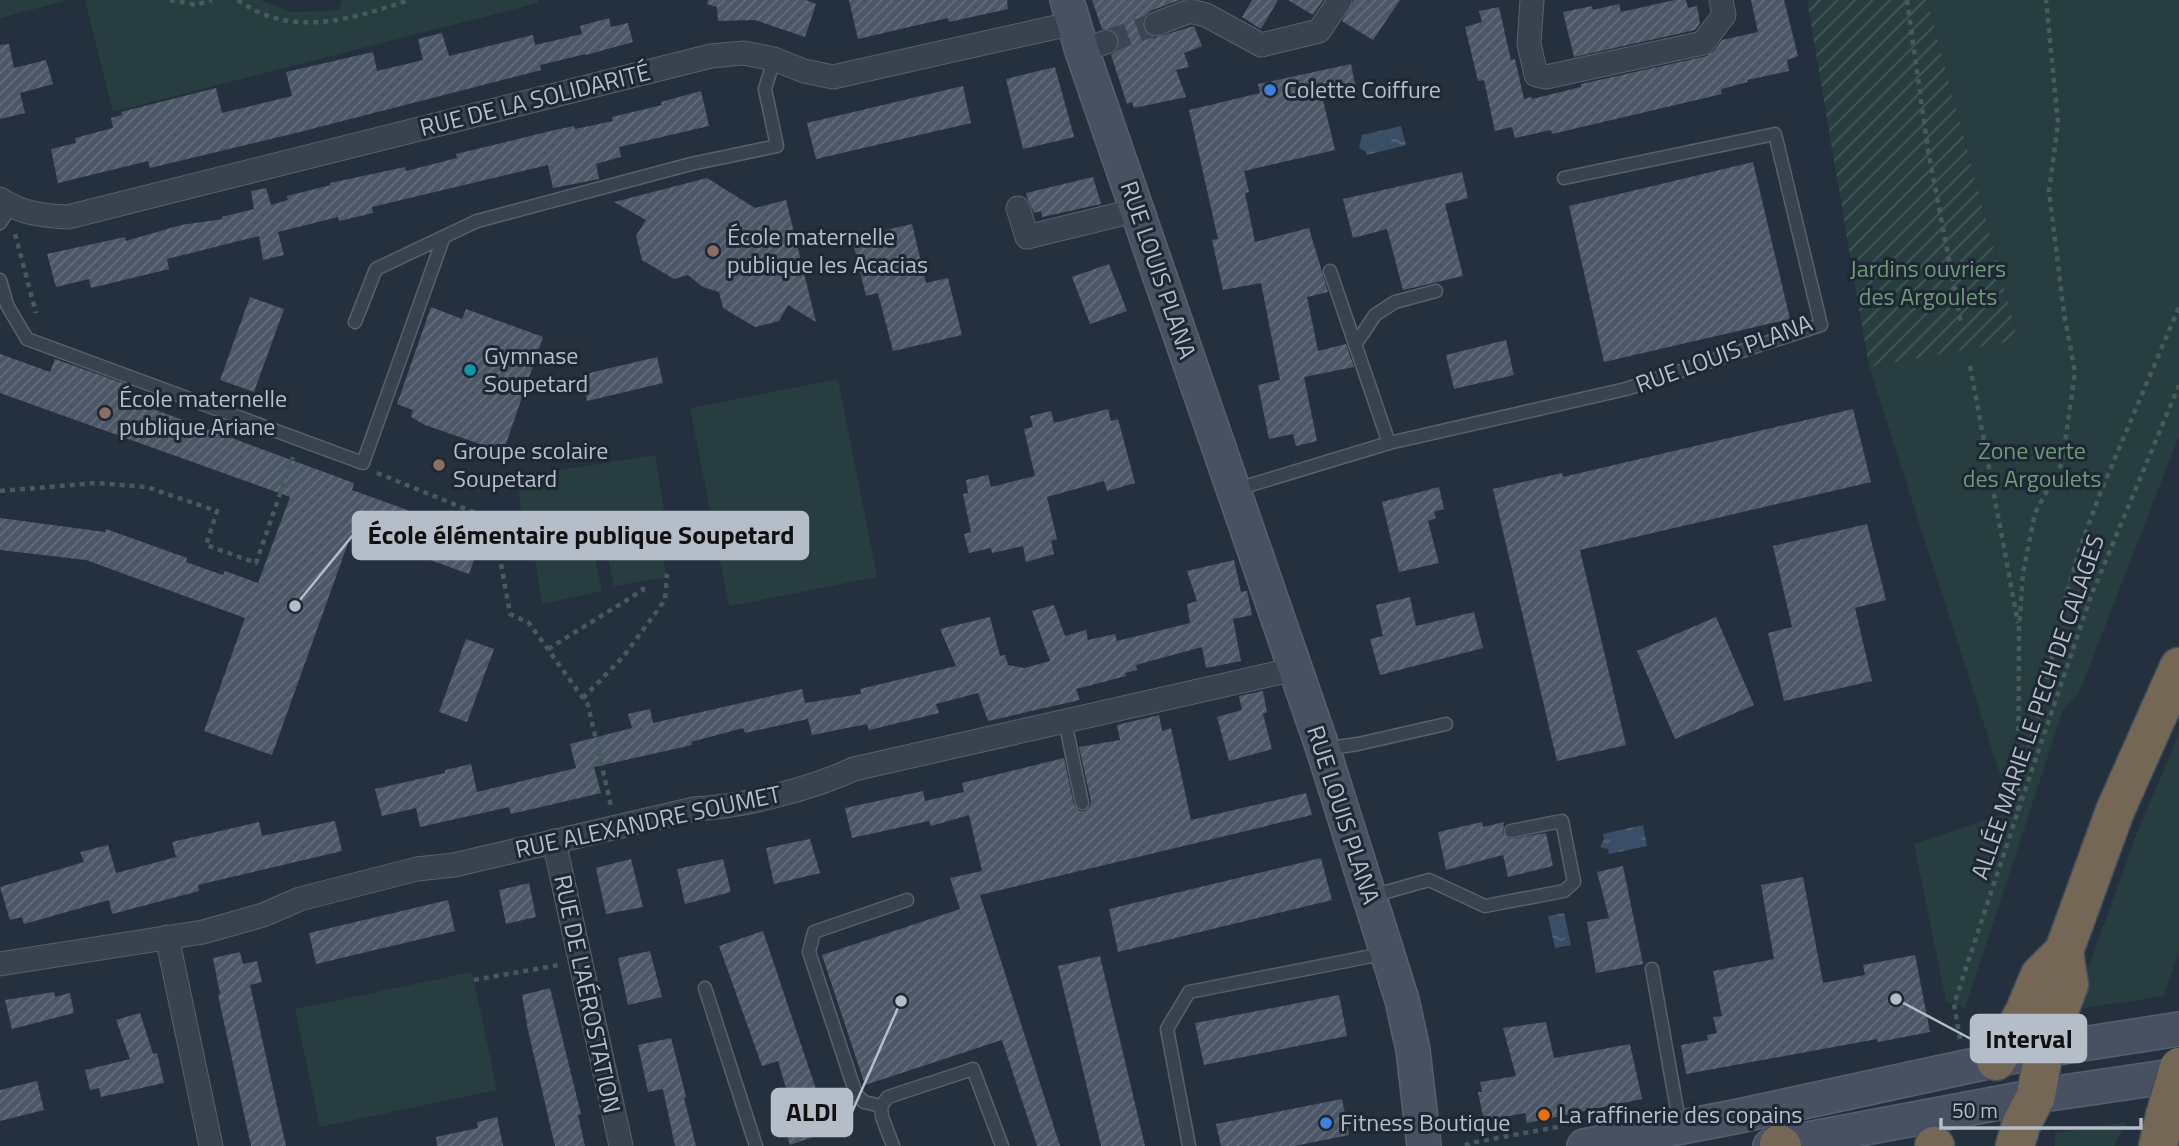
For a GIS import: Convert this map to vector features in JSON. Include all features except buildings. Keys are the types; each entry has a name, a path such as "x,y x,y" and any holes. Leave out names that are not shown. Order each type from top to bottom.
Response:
{"highway":[{"path":"1996,1060 2024,1013 2040,975 2064,951 2115,811 2179,667"},
{"path":"2015,1146 2021,1125 2036,1096 2044,1050 2068,985 2064,951"},
{"path":"2161,1131 2179,1067"}],"street":[{"path":"1156,24 1190,11 1206,15 1261,45 1319,31 1340,0"},
{"path":"1532,0 1529,44 1536,75 1546,77 1703,43 1724,15 1721,0"},
{"name":"RUE DE LA SOLIDARITÉ","path":"3,212 68,217 711,56 744,53 833,77 1082,29"},
{"name":"RUE LOUIS PLANA","path":"1082,29 1137,210 1323,749 1388,953 1411,1035 1424,1146"},
{"path":"1018,208 1027,237 1137,210"},
{"name":"RUE ALEXANDRE SOUMET","path":"0,964 203,932 263,915 300,899 417,869 454,865 694,809 716,808 822,784 854,769 1295,669"},
{"name":"RUE DE L'AÉROSTATION","path":"554,841 621,1146"},
{"path":"167,937 211,1146"},
{"path":"1584,1146 1734,1117 2044,1050 2179,1029"},
{"path":"1777,1145 2036,1096 2179,1075"}],"lane":[{"path":"355,322 376,269 477,222 691,164 777,146 765,89 774,59"},
{"name":"RUE LOUIS PLANA","path":"1234,490 1389,443 1626,389 1821,325 1776,134 1564,178"},
{"path":"0,280 7,305 27,339 363,463 443,239"},
{"path":"1330,271 1389,443"},
{"path":"1355,345 1375,316 1395,302 1436,290"},
{"path":"1065,721 1083,803"},
{"path":"1323,749 1446,724"},
{"path":"1369,897 1429,880 1485,906 1564,891 1574,882 1562,821 1511,831"},
{"path":"881,1106 864,1102 856,1094 810,952 814,932 907,901"},
{"path":"1189,1146 1167,1029 1189,992 1388,953"},
{"path":"1652,969 1680,1126"},
{"path":"705,988 756,1146"},
{"path":"893,1146 882,1117 881,1106 888,1097 973,1069 1002,1146"}],"path":[{"path":"170,0 196,5 212,0"},
{"path":"237,0 272,18 295,23 353,17 410,0"},
{"path":"385,0 390,6"},
{"path":"1907,0 1928,150 1961,323"},
{"path":"2018,811 2019,630 2023,573 2035,513 2062,463 2075,372 2064,314 2049,191 2058,122 2046,0"},
{"path":"3,212 12,225 38,320 27,339"},
{"path":"2020,767 2037,722 2064,603 2080,548 2101,491 2179,307"},
{"path":"1970,366 2019,630"},
{"name":"ALLÉE MARIE LE PECH DE CALAGES","path":"1961,1046 1954,1004 2091,596 2179,385"},
{"path":"0,491 96,483 147,487 217,511 206,545 256,563 300,439"},
{"path":"363,463 370,471 493,520 510,614 529,623 588,705 612,810"},
{"path":"583,698 623,657 665,600 667,575"},
{"path":"548,649 643,590 643,582"},
{"path":"474,980 580,961"}],"green space":[{"path":"0,0 68,0 0,18"},
{"path":"85,0 260,0 292,12 339,10 342,0 538,0 538,3 113,112"},
{"name":"Jardins ouvriers des Argoulets","path":"1807,0 1927,0 2018,340 1869,367"},
{"name":"Zone verte des Argoulets","path":"1927,0 2179,0 2179,436 2079,693 2063,710 1965,1008 1946,1001 1914,844 2012,811 1869,367 2018,339"},
{"path":"838,379 877,577 729,606 690,408"},
{"path":"655,455 666,523 527,545 516,477"},
{"path":"658,538 667,577 614,586 606,548"},
{"path":"593,549 602,591 542,604 535,559"},
{"path":"2179,734 2179,951 2164,996 2073,1010 2137,833"},
{"path":"472,972 497,1090 320,1127 295,1009"},
{"path":"2127,1122 2114,1146 2055,1146 2055,1133"}],"water":[{"path":"1401,126 1406,145 1367,155 1359,148 1362,135"},
{"path":"1643,825 1647,846 1609,854 1608,849 1600,847 1603,834"},
{"path":"1564,913 1571,945 1555,948 1548,916"}],"tunnel":[{"path":"1106,42 1156,24"}],"place":[{"name":"Colette Coiffure","path":"1270,90"},
{"name":"École maternelle publique les Acacias","path":"713,251"},
{"name":"Gymnase Soupetard","path":"470,370"},
{"name":"École maternelle publique Ariane","path":"105,413"},
{"name":"Groupe scolaire Soupetard","path":"439,465"},
{"name":"École élémentaire publique Soupetard","path":"295,606"},
{"name":"Interval","path":"1896,999"},
{"name":"ALDI","path":"901,1001"},
{"name":"La raffinerie des copains","path":"1544,1115"},
{"name":"Fitness Boutique","path":"1326,1123"}]}
